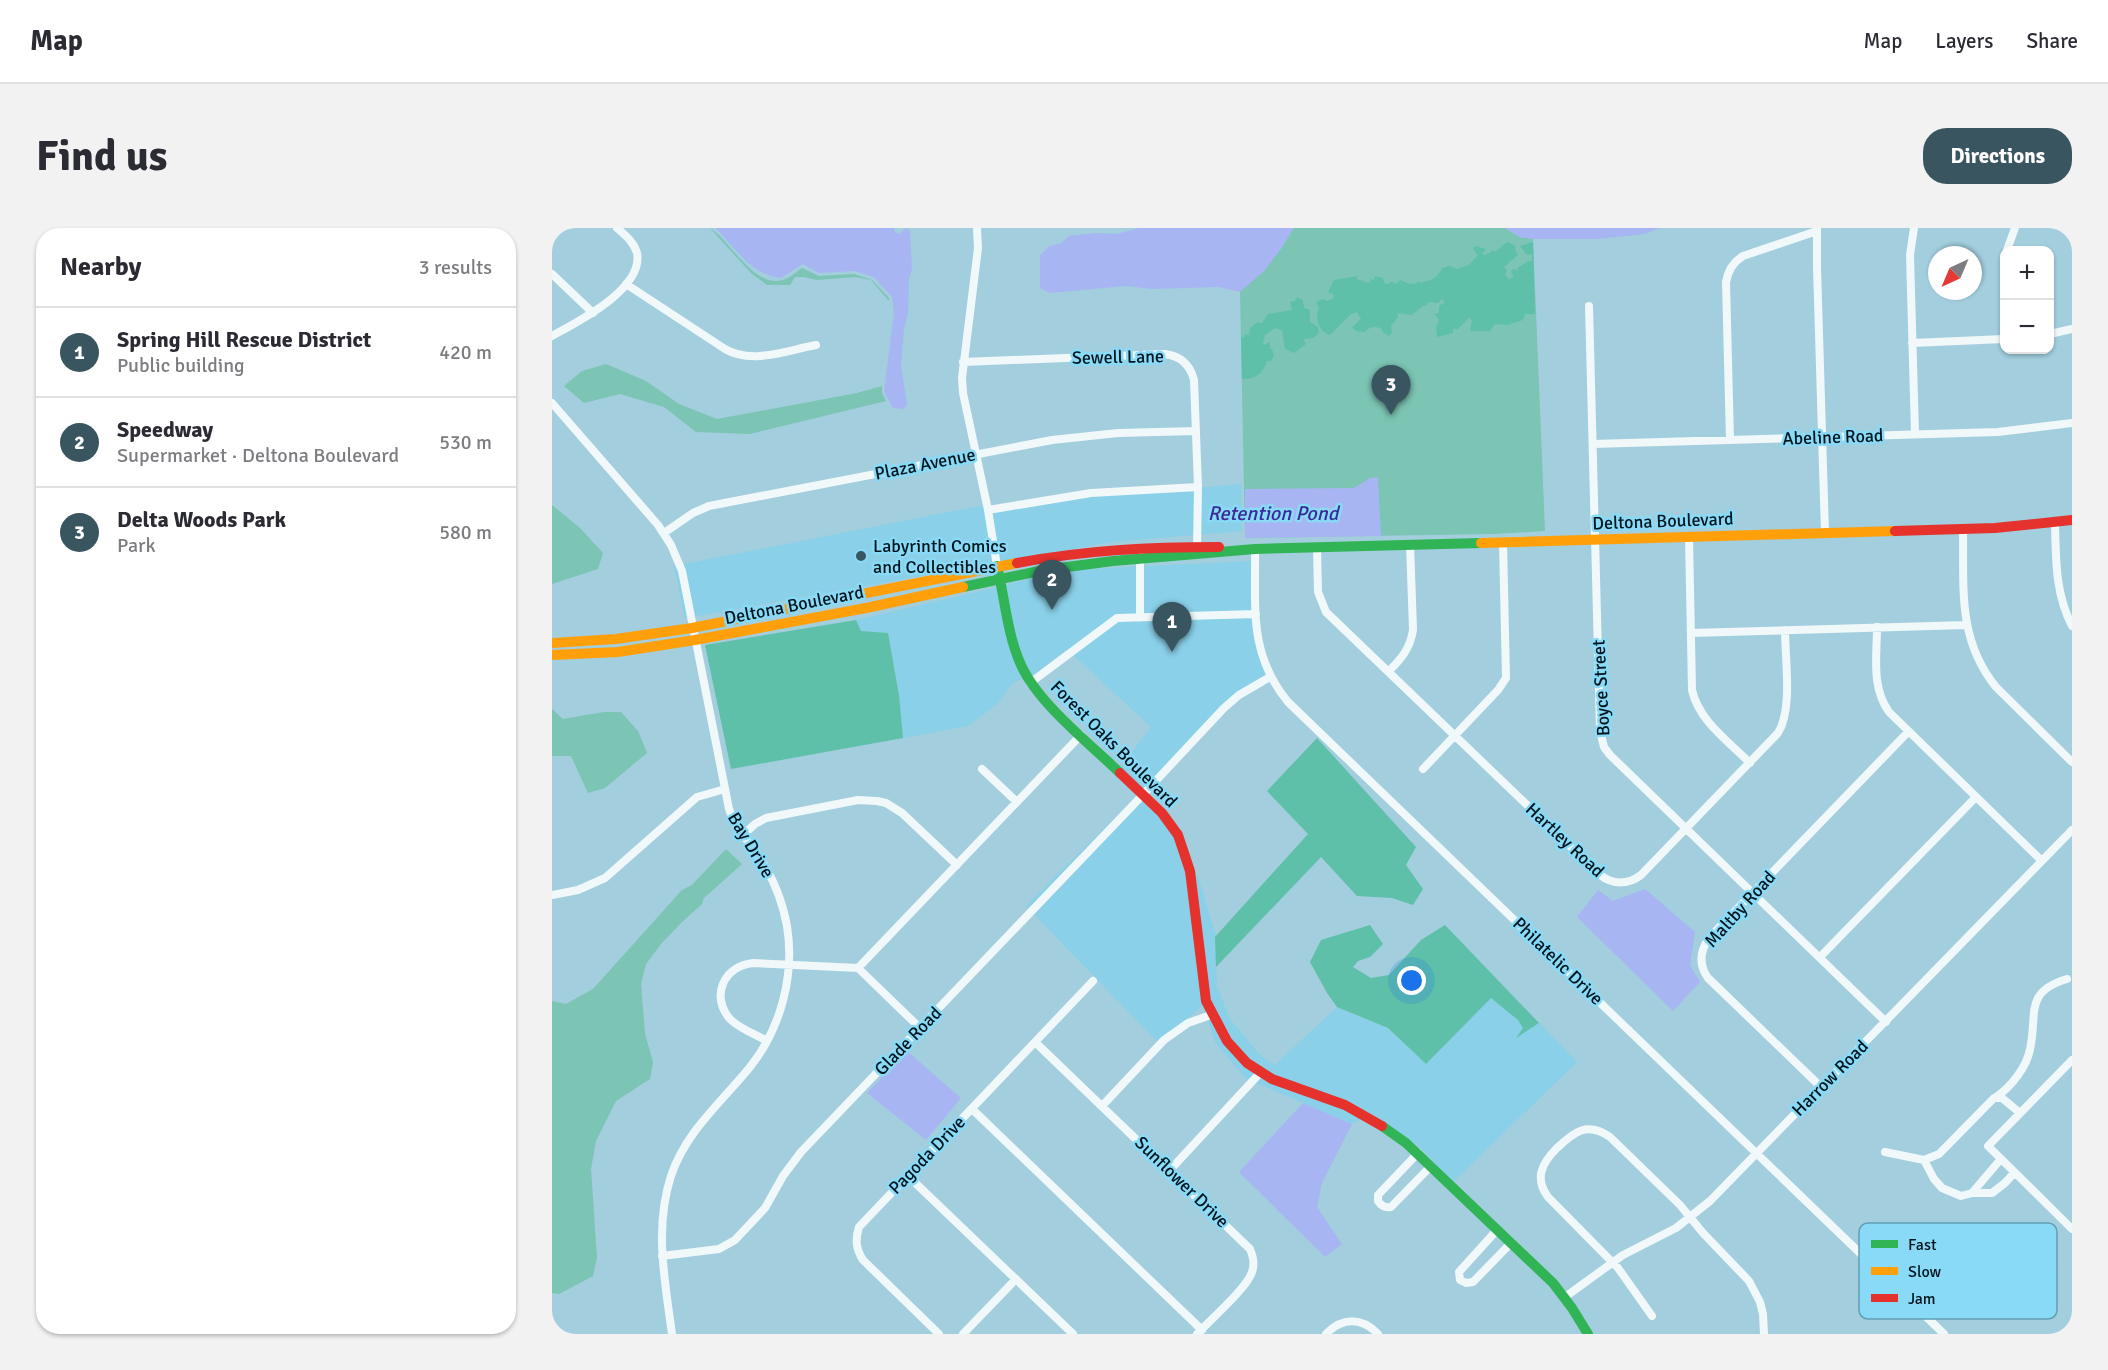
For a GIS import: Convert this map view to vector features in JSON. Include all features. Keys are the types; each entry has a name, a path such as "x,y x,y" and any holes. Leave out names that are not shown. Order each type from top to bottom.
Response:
{"main road":[{"name":"Deltona Boulevard","path":"552,643 616,639 692,628 997,566 1064,554 1139,547 1197,550 1255,549 1689,537 1963,529 2072,520"},
{"name":"Deltona Boulevard","path":"552,655 618,652 695,640 863,609 1000,579 1080,565 1140,560 1197,550"},
{"name":"Forest Oaks Boulevard","path":"997,566 1013,646 1017,660 1030,683 1041,697 1143,795 1171,824 1179,837 1188,860 1203,987 1211,1015 1229,1045 1260,1073 1288,1086 1324,1096 1353,1109 1389,1130 1418,1153 1565,1297 1588,1334"},
{"path":"860,593 863,609"}],"street":[{"path":"552,336 593,314 626,284 636,268 637,254 631,241 617,228"},
{"path":"977,228 978,248 963,362 963,393 988,510 997,566"},
{"path":"1914,228 1910,255 1915,434"},
{"path":"2008,246 2015,228"},
{"path":"1730,440 1726,282 1729,270 1743,256 1817,230 1825,532"},
{"path":"552,273 593,314"},
{"path":"626,284 725,350 737,355 754,357 816,345"},
{"name":"Boyce Street","path":"1589,306 1601,739 1610,755 1886,1022"},
{"path":"2054,333 2072,329"},
{"path":"1912,343 2000,339"},
{"name":"Sewell Lane","path":"963,362 1172,355 1185,362 1192,374 1196,431 1197,550"},
{"name":"Bay Drive","path":"552,403 664,533 677,557 682,571 724,789 732,819 765,866 779,895 787,928 789,965 781,1008 767,1041 749,1068 694,1131 671,1175 663,1206 661,1240 672,1334"},
{"name":"Abeline Road","path":"1593,444 2025,430 2072,423"},
{"name":"Plaza Avenue","path":"664,533 693,513 710,506 975,454 1087,436 1196,431"},
{"path":"988,510 1091,493 1198,487"},
{"path":"2055,523 2059,590 2062,604 2072,626"},
{"path":"1963,529 1966,625 1974,651 1987,676 1996,687 2072,762"},
{"path":"1689,537 1692,690 1698,709 1750,763"},
{"path":"1423,769 1498,690 1506,678 1503,542"},
{"path":"1389,671 1404,656 1412,640 1410,544"},
{"path":"1139,547 1140,618"},
{"name":"Hartley Road","path":"1317,547 1318,592 1326,612 1600,875 1611,882 1625,883 1637,879 1778,734 1785,717 1785,630"},
{"name":"Philatelic Drive","path":"1255,549 1259,649 1270,677 1288,702 1859,1251"},
{"path":"1030,683 1117,618 1256,614"},
{"path":"1691,633 1966,625"},
{"path":"1877,627 1876,677 1879,696 1888,712 2042,861"},
{"name":"Glade Road","path":"662,1256 719,1249 735,1240 765,1208 783,1176 801,1152 1228,704 1251,687 1270,677"},
{"name":"Maltby Road","path":"1822,1088 1708,978 1702,969 1701,956 1705,944 1908,732"},
{"path":"858,968 1081,735"},
{"path":"982,769 1017,802"},
{"path":"552,895 578,890 605,878 697,797 724,789"},
{"path":"1820,957 1976,797"},
{"path":"743,835 766,818 858,800 877,801 886,803 902,813 957,865"},
{"name":"Harrow Road","path":"1565,1297 1613,1263 1690,1218 1710,1201 2072,830"},
{"path":"767,1041 732,1020 723,1007 722,987 732,970 745,964 858,968 920,1028"},
{"path":"1885,1152 1924,1160 1940,1154 2004,1091 2022,1069 2029,1055 2032,1013 2038,998 2049,986 2067,979"},
{"name":"Pagoda Drive","path":"939,1334 863,1260 856,1247 856,1234 862,1221 1094,981"},
{"path":"1102,1106 1164,1041 1188,1023 1211,1015"},
{"name":"Sunflower Drive","path":"1035,1042 1246,1243 1253,1255 1253,1269 1248,1281 1200,1332"},
{"path":"2072,1060 1988,1146 2072,1229"},
{"path":"1170,1170 1260,1073"},
{"path":"1996,1097 2007,1101 2020,1113"},
{"path":"972,1108 1200,1332"},
{"path":"1652,1316 1613,1263 1548,1197 1542,1188 1540,1174 1545,1161 1570,1135 1576,1132 1597,1130 1610,1137 1680,1205 1749,1281 1760,1302 1764,1334"},
{"path":"1418,1153 1378,1195 1381,1205 1391,1207 1431,1166"},
{"path":"1924,1160 1934,1179 1946,1191 1960,1196 1992,1192 2014,1173"},
{"path":"1972,1193 2000,1160"},
{"path":"907,1175 1073,1334"},
{"path":"1497,1230 1459,1272 1460,1280 1466,1283 1473,1282 1511,1243"},
{"path":"963,1334 1016,1280"},
{"name":"Philatelic Drive","path":"1929,1319 1944,1334"},
{"path":"1326,1334 1337,1324 1350,1320 1365,1323 1378,1334"}],"shaded area":[{"path":"1241,484 1242,531 1112,542 685,618 674,566 974,507"},
{"path":"1252,561 1268,685 1248,688 1147,790 1152,798 1120,768 1151,727 1067,649 1031,677 1021,658 1005,585 1066,570"},
{"path":"998,587 1023,679 1014,682 997,704 968,726 903,738 899,694 888,633 861,631 856,620"},
{"path":"1138,795 1159,815 1175,837 1184,861 1198,967 1226,1047 1312,1096 1363,1118 1352,1124 1245,1078 1215,1042 1203,1005 1159,1043 1026,906"},
{"path":"1194,869 1216,936 1217,985 1229,1018 1259,1054 1275,1065 1337,1007 1388,1028 1426,1064 1491,997 1518,1020 1523,1028 1517,1037 1539,1023 1577,1062 1453,1182 1420,1147 1391,1127 1277,1077 1251,1061 1223,1030 1210,999"}],"green space":[{"path":"710,228 752,271 762,277 772,281 783,280 802,268 819,276 854,274 872,280 889,298 889,301 871,280 855,277 817,280 795,277 790,285 767,285 751,273"},
{"path":"1294,228 1505,228 1520,237 1533,239 1545,531 1494,534 1245,538 1240,292"},
{"path":"1507,242 1516,246 1518,255 1504,267 1507,270 1505,275 1509,279 1514,277 1512,270 1515,269 1518,272 1517,268 1532,261 1532,254 1527,255 1520,246 1533,242 1535,314 1525,314 1523,320 1507,325 1495,324 1490,331 1470,331 1472,320 1469,318 1458,329 1453,329 1453,333 1437,337 1436,327 1439,320 1435,314 1439,313 1439,306 1445,302 1442,299 1438,303 1428,302 1412,315 1397,313 1398,317 1391,326 1392,333 1389,336 1378,327 1365,332 1356,331 1352,327 1361,319 1357,312 1351,314 1330,335 1318,324 1319,308 1316,303 1322,299 1327,301 1334,298 1333,294 1328,292 1334,280 1358,276 1356,279 1369,283 1371,279 1374,280 1375,276 1383,278 1384,283 1388,284 1392,281 1395,284 1401,280 1411,285 1419,281 1422,286 1421,282 1434,278 1442,268 1450,266 1457,269 1469,265 1478,255 1473,249 1475,246 1486,249 1482,254 1484,255 1492,250 1495,252"},
{"path":"1297,297 1303,300 1304,308 1310,310 1310,322 1318,327 1319,333 1313,338 1303,339 1306,344 1294,353 1285,349 1282,330 1275,328 1265,335 1263,343 1264,345 1270,342 1270,349 1274,356 1271,361 1267,361 1259,374 1252,378 1242,379 1241,336 1243,338 1246,334 1249,335 1250,328 1258,322 1262,323 1268,314 1292,310 1290,302 1295,301"},
{"path":"606,364 646,381 679,404 717,419 857,393 882,386 882,393 886,401 750,434 696,432 664,407 620,394 584,403 564,386 582,371"},
{"path":"552,505 580,528 603,553 598,569 552,584"},
{"path":"856,620 861,631 888,633 899,695 903,738 731,769 705,645"},
{"path":"552,709 563,719 604,712 621,712 638,731 647,753 605,788 588,793 571,756 552,756"},
{"path":"1317,738 1416,847 1406,865 1423,889 1413,905 1392,898 1357,896 1321,857 1216,967 1215,937 1308,834 1267,791"},
{"path":"726,849 742,864 704,898 702,904 661,944 646,964 641,984 645,1034 653,1062 650,1079 616,1101 596,1141 591,1169 597,1258 593,1276 559,1294 552,1293 552,1001 566,1004 593,989 682,890 692,885"},
{"path":"1370,925 1383,944 1370,957 1358,961 1353,967 1371,978 1389,975 1421,940 1445,925 1539,1023 1516,1038 1523,1028 1518,1020 1491,998 1426,1064 1388,1028 1337,1007 1310,962 1321,940"}],"water":[{"path":"716,228 894,228 899,234 906,228 910,231 912,270 909,279 908,313 904,329 901,365 907,404 904,409 893,408 884,392 894,312 892,297 874,277 855,271 819,273 803,264 781,278 770,276 744,259"},
{"path":"1139,228 1294,228 1264,271 1240,292 1219,287 1152,289 1126,286 1049,293 1040,288 1040,255 1050,246 1061,243 1069,236 1097,233 1117,234"},
{"path":"1505,228 1659,228 1645,234 1598,239 1533,239 1520,237"},
{"name":"Retention Pond","path":"1378,477 1381,536 1245,538 1245,489 1354,488 1370,478"},
{"path":"1645,889 1695,932 1690,965 1700,982 1673,1011 1577,917 1598,890 1613,901"},
{"path":"907,1051 961,1098 926,1140 867,1093"},
{"path":"1303,1103 1352,1124 1322,1183 1317,1207 1342,1244 1325,1257 1239,1172"}],"traffic: fast":[{"path":"963,587 1044,570 1113,561 1255,549 1481,543"},
{"path":"997,566 1012,641 1029,679 1039,694 1065,722 1120,773"},
{"path":"1382,1126 1406,1143 1553,1283 1588,1334"}],"traffic: slow":[{"path":"1481,543 1895,531"},
{"path":"552,643 616,639 692,628 1017,563"},
{"path":"552,655 618,652 695,640 963,587"}],"traffic: jam":[{"path":"1895,531 1995,528 2072,520"},
{"path":"1017,563 1118,550 1219,547"},
{"path":"1120,773 1162,813 1178,835 1190,871 1206,1001 1227,1041 1247,1063 1272,1079 1345,1105 1382,1126"}],"place":[{"name":"Delta Woods Park","path":"1391,415"},
{"name":"Labyrinth Comics and Collectibles","path":"861,556"},
{"name":"Speedway","path":"1052,610"},
{"name":"Spring Hill Rescue District","path":"1172,652"}]}
